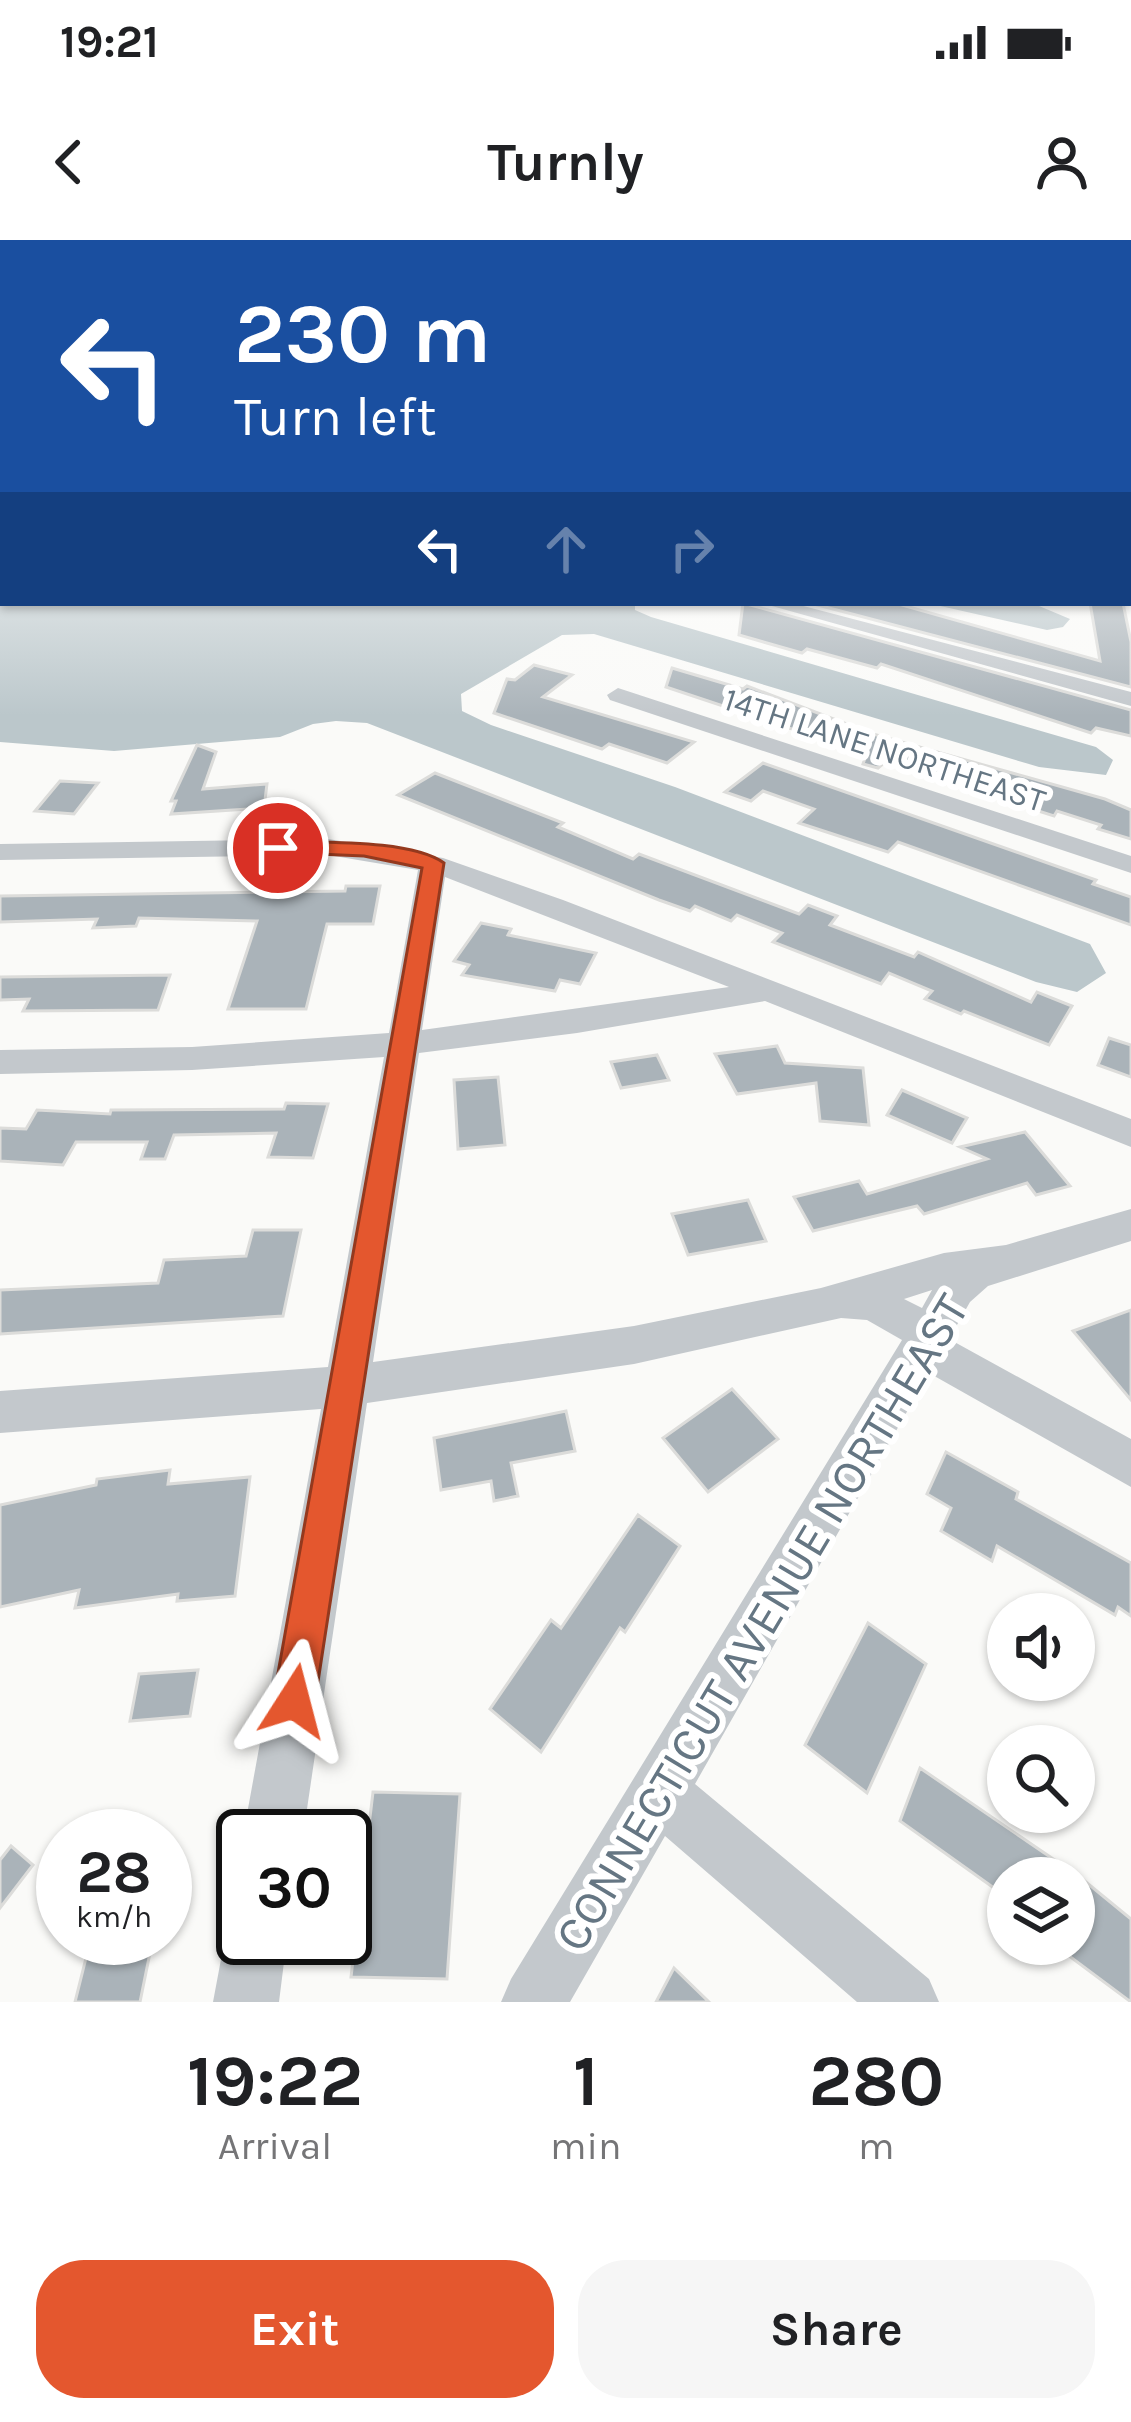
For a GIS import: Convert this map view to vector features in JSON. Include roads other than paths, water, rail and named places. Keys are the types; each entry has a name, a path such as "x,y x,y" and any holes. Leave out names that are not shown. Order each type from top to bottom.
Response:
{"street":[{"path":"781,606 1131,699"},
{"name":"14TH LANE NORTHEAST","path":"618,695 1131,865"},
{"path":"0,852 328,847 433,863 1131,1133"},
{"path":"276,1809 433,863"},
{"path":"0,1062 216,1056 402,1042 682,1007 767,991"},
{"path":"0,1412 211,1400 345,1386 634,1345 835,1301 944,1270 1006,1262 1131,1225"},
{"name":"CONNECTICUT AVENUE NORTHEAST","path":"533,2002 955,1290 973,1274 1006,1262"},
{"path":"835,1301 873,1303 1131,1464"},
{"path":"658,1791 905,2002"},
{"path":"246,2002 252,1965"}]}
